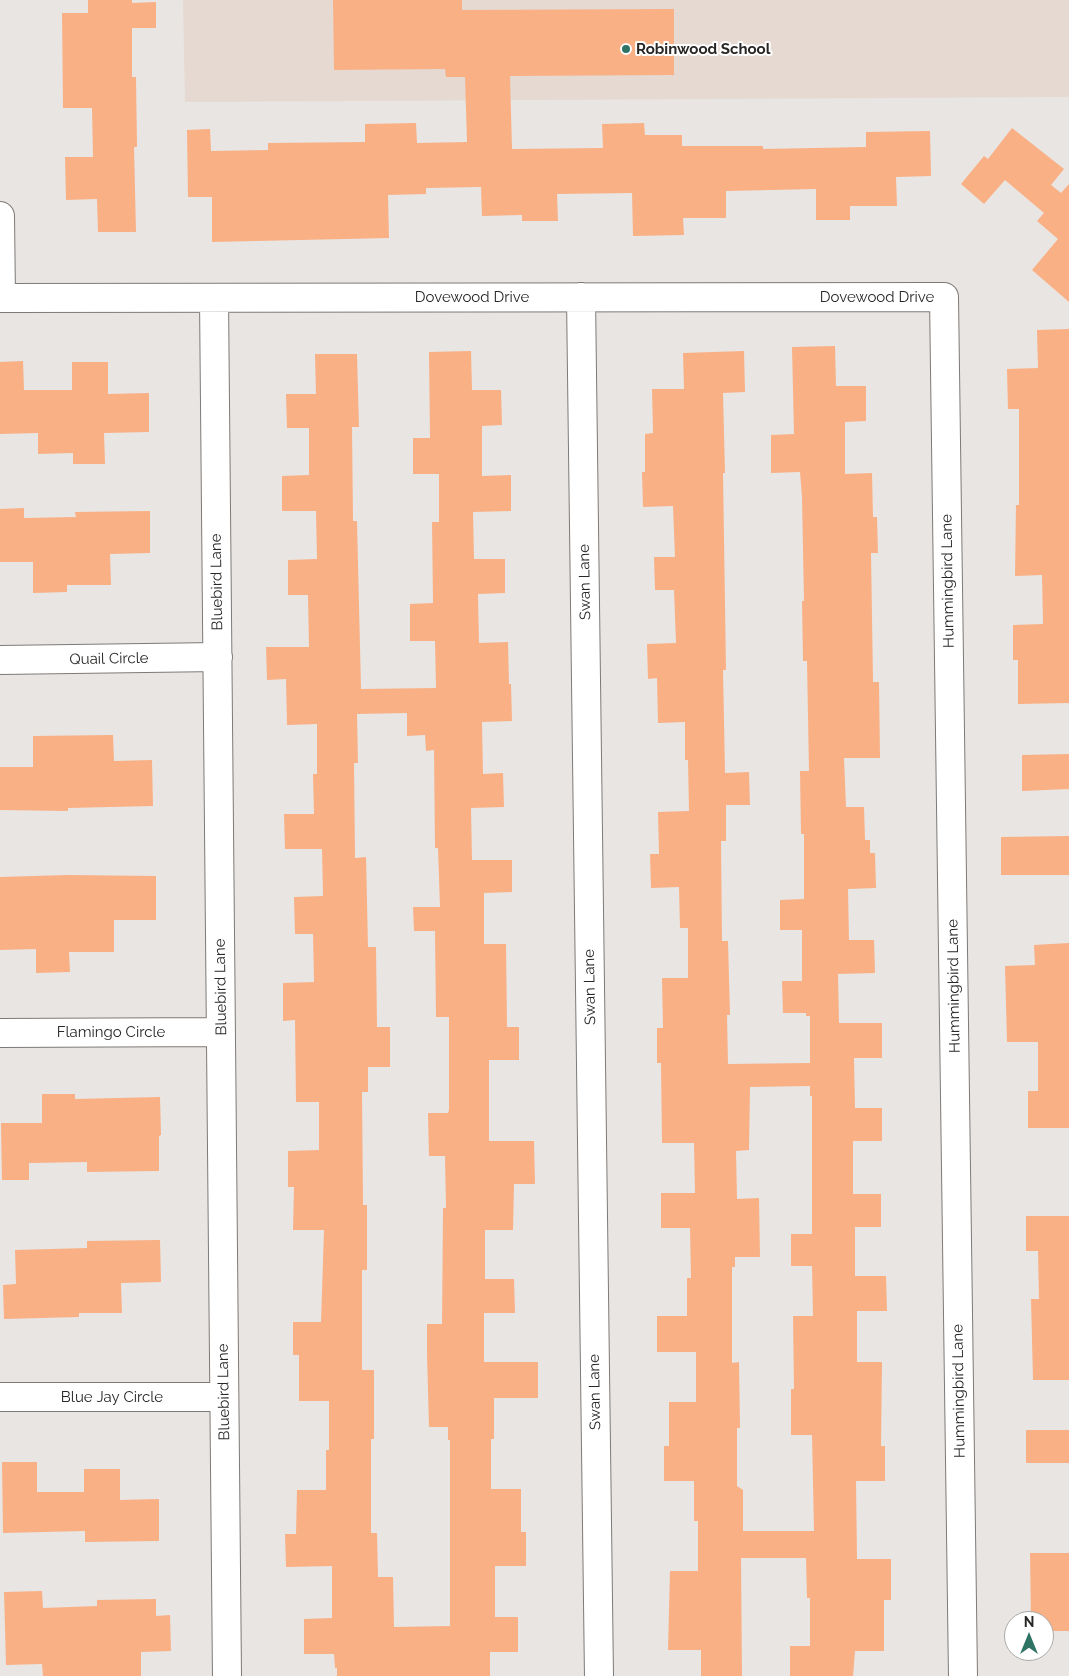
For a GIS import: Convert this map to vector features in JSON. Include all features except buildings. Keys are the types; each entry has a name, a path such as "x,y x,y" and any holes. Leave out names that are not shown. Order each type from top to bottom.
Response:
{"street":[{"path":"0,216 1,298"},
{"name":"Swan Lane","path":"581,297 599,1676"},
{"name":"Dovewood Drive","path":"1,298 944,297"},
{"name":"Hummingbird Lane","path":"944,297 963,1676"},
{"name":"Bluebird Lane","path":"214,298 227,1676"},
{"name":"Quail Circle","path":"0,660 218,657"},
{"name":"Flamingo Circle","path":"0,1033 221,1032"},
{"name":"Blue Jay Circle","path":"0,1397 224,1397"}],"shaded area":[{"name":"Robinwood School","path":"183,0 1069,0 1069,97 185,102"}],"place":[{"name":"Robinwood School","path":"626,49"}]}
